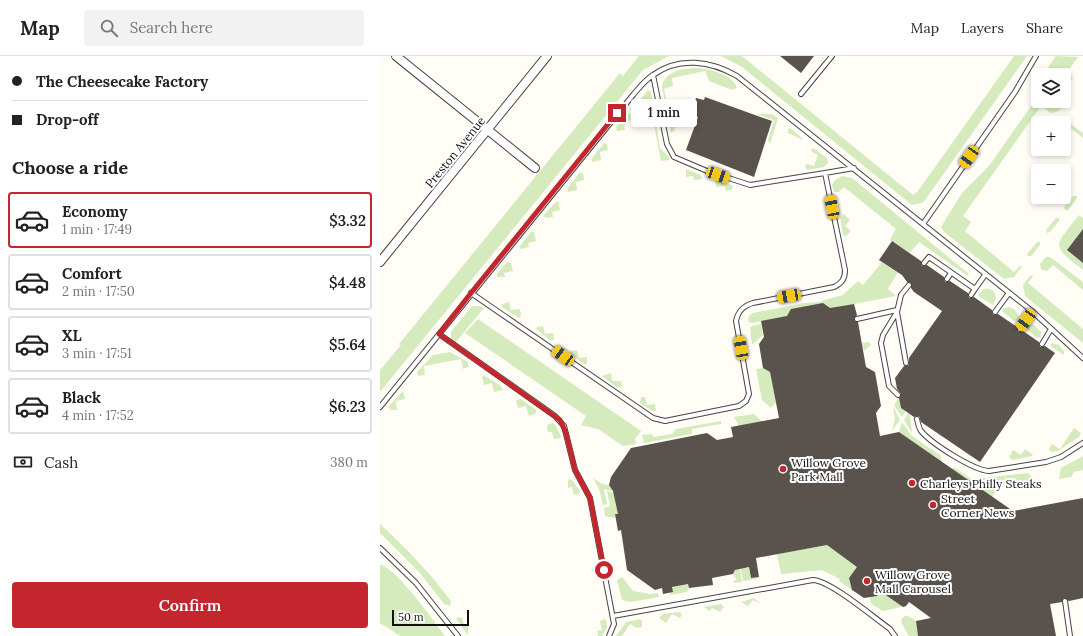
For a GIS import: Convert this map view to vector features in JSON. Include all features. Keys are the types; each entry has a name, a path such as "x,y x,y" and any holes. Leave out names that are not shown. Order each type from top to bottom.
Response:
{"street":[{"path":"396,56 535,168"},
{"name":"Preston Avenue","path":"380,262 547,56"}],"lane":[{"path":"801,94 832,56"},
{"path":"923,224 1015,92 1036,56"},
{"path":"380,407 610,122 653,74 680,63 706,62 720,66 737,76 1032,311 1083,358"},
{"path":"653,74 667,144 674,157 707,171 750,185 854,168"},
{"path":"471,293 653,418 665,421 739,406 746,401 749,394 736,322 741,310 752,303 834,288 841,284 845,278 825,173"},
{"path":"924,263 929,257 975,289"},
{"path":"947,279 952,273"},
{"path":"971,295 985,275"},
{"path":"898,395 889,386 881,343 883,335 897,311 901,295 909,285"},
{"path":"995,312 1009,293"},
{"path":"857,319 897,311"},
{"path":"897,311 906,363"},
{"path":"1020,329 1032,311"},
{"path":"1042,344 1051,329"},
{"path":"439,334 555,416 564,426 575,470 590,498 613,616 614,624 608,636"},
{"path":"917,419 922,432 962,460 982,471 1046,462 1061,457 1083,443"},
{"path":"380,548 416,583 458,636"},
{"path":"380,554 385,553"},
{"path":"613,616 820,580 890,629 895,636"},
{"path":"1065,602 1070,636"}],"green space":[{"path":"639,56 669,56 643,70 380,392 380,370 401,345 399,344 620,73 623,76"},
{"path":"721,56 742,56 913,195 918,191 1014,56 1027,56 925,200 922,203 912,205 742,67"},
{"path":"1056,56 1078,57 1070,68 1048,68"},
{"path":"697,68 714,71 726,76 735,83 737,88 732,90 709,81 705,71 672,78 673,86 664,89 670,117 679,117 674,131 671,133 662,87 666,77 680,70"},
{"path":"648,90 651,92 660,148 669,157 669,160 661,161 649,99 640,100"},
{"path":"1031,106 1031,108 1040,108 1034,116 1031,116 1031,120 963,216 971,222 965,231 1014,272 1022,266 1014,277 1004,279 944,232 941,227 962,193 989,166"},
{"path":"1044,108 1062,108 1057,112 1051,113"},
{"path":"630,113 632,120 624,122 625,130 617,131 616,127 626,115"},
{"path":"756,114 772,114 778,118 770,144 768,140 774,120"},
{"path":"1071,125 1083,133 1083,138 1071,129"},
{"path":"790,128 803,140 788,133 788,129"},
{"path":"604,143 607,144 608,150 600,152 601,160 592,162 592,158"},
{"path":"813,148 827,158 828,163 824,167 807,170 805,166 807,164 814,166 818,155 812,152 811,150"},
{"path":"686,169 701,175 702,179 694,180 693,176 686,177"},
{"path":"580,172 583,173 584,180 576,182 577,190 568,192 567,189"},
{"path":"842,176 852,178 969,274 968,276 919,242 910,253 890,240 896,229 844,187 839,192 834,192 832,185 835,180"},
{"path":"717,180 732,185 733,189 726,191 725,186 716,187 715,182"},
{"path":"1073,196 1077,196 1068,210 1065,210 1064,207 1066,204 1071,204 1071,198"},
{"path":"558,201 560,210 552,212 553,217 545,218 544,215"},
{"path":"844,214 850,220 845,226 851,231 845,237 843,235 840,217"},
{"path":"1079,215 1083,218 1083,229 1067,250 1083,263 1083,270 1065,255 1059,245 1064,233"},
{"path":"1056,218 1059,218 1059,221 1050,232 1047,233 1046,230"},
{"path":"531,232 534,232 536,241 528,243 529,247 520,249 520,246"},
{"path":"1037,242 1040,242 1040,245 1031,256 1028,256 1027,254"},
{"path":"1046,257 1050,257 1083,282 1083,290 1053,265 1047,271 1041,269 1040,264"},
{"path":"507,262 511,263 513,271 504,273 505,277 497,277 497,274"},
{"path":"882,262 898,272 888,289 896,296 752,323 748,322 749,316 753,313 804,303 821,302 843,295 858,281 863,285"},
{"path":"1031,275 1033,276 1028,283 1083,329 1083,343 1025,296 1023,285"},
{"path":"983,289 990,289 994,291 996,298 993,305 978,296"},
{"path":"509,302 511,310 520,309 521,316 519,318 502,307 502,304"},
{"path":"472,306 480,306 484,308 455,343 451,340 451,332"},
{"path":"1009,307 1014,309 1019,316 1018,320 1014,321 1002,311 1003,309"},
{"path":"478,319 641,431 635,439 636,444 623,446 598,429 581,425 586,416 465,333"},
{"path":"761,324 763,335 752,345 750,328"},
{"path":"1033,324 1041,332 1041,337 1037,338 1026,329 1027,326"},
{"path":"543,326 545,334 553,333 554,340 550,340 536,329 537,327"},
{"path":"869,342 871,345 864,351 868,368 862,343"},
{"path":"1052,343 1059,345 1064,351 1064,355 1050,346"},
{"path":"577,350 579,358 587,357 587,364 584,364 570,353 570,351"},
{"path":"450,352 468,362 468,367 463,369 461,359 424,366 425,375 418,376 417,372 433,355"},
{"path":"763,368 770,372 776,402 771,408 762,400 756,369"},
{"path":"611,373 612,381 621,381 622,387 616,387 602,376"},
{"path":"484,375 501,386 503,390 494,392 492,383 484,385 482,377"},
{"path":"403,391 405,399 396,401 397,410 390,410 389,406"},
{"path":"641,397 645,397 647,405 655,404 656,411 652,411 640,403"},
{"path":"899,397 901,408 905,411 902,417 894,405"},
{"path":"521,399 536,410 536,413 529,416 526,406 518,408 516,400"},
{"path":"893,406 900,420 892,431 895,419"},
{"path":"908,413 910,415 912,433 904,420"},
{"path":"754,414 762,421 739,426 734,417"},
{"path":"721,421 721,424 692,429 692,434 644,443 642,435 651,434 654,437 672,434 676,429"},
{"path":"902,422 911,435 941,456 942,464 899,432"},
{"path":"553,423 556,426 561,437 560,438 554,439 552,432 548,432 547,425"},
{"path":"1074,428 1081,433 1079,437 1058,451 1051,452 1049,449 1052,444 1060,449"},
{"path":"1025,449 1033,455 1012,460 1009,457 1013,450 1021,455"},
{"path":"1083,456 1083,470 1074,472 1071,477 1059,479 1061,468"},
{"path":"954,467 973,480 979,481 983,478 1028,473 1034,484 1025,486 1020,483 1000,486 992,497 951,470"},
{"path":"593,478 602,484 609,485 613,491 604,489 607,504 603,505 599,489"},
{"path":"568,479 572,480 580,491 579,494 574,495 572,487 568,488"},
{"path":"607,491 614,493 618,514 615,514 615,518 605,516 604,508 610,506"},
{"path":"380,524 435,581 451,601 450,606 444,604 420,573 380,533"},
{"path":"827,545 855,565 860,564 849,578 852,590 839,581 840,579 822,570 781,574 777,554"},
{"path":"380,564 388,568 405,585 445,636 400,636 380,623"},
{"path":"740,565 745,565 746,568 749,567 751,578 759,577 756,579 743,581"},
{"path":"737,568 740,570 742,582 733,583 736,579 733,574"},
{"path":"622,577 633,591 650,594 658,593 659,597 630,602 622,600 617,580"},
{"path":"688,584 689,588 687,592 670,595 672,587"},
{"path":"883,592 901,605 901,607 883,611 871,604 870,597"},
{"path":"754,598 761,604 753,600 748,606 741,602"},
{"path":"721,604 724,607 720,612 712,608 709,611 704,607"},
{"path":"680,612 682,614 680,618 672,614 666,623 659,618 663,614"},
{"path":"908,616 916,621 918,636 909,636 901,622 902,618"},
{"path":"458,617 462,618 464,625 468,624 468,635 456,619"},
{"path":"604,619 606,620 607,627 602,636 598,636 597,631 602,630 600,621"},
{"path":"640,619 642,621 642,627 637,628 630,624 622,636 616,636 626,622"}],"building":[{"path":"780,56 814,56 801,73"},
{"path":"705,97 772,121 754,177 686,150 698,117 690,115 696,98 704,100"},
{"path":"1083,229 1083,263 1067,250"},
{"path":"892,241 921,261 922,266 927,265 944,277 945,282 950,281 968,293 969,298 974,297 992,310 993,315 998,314 1017,327 1018,332 1023,331 1039,342 1040,347 1045,346 1055,353 980,462 921,422 919,416 914,417 901,408 899,398 901,394 897,389 895,378 904,366 909,365 909,358 942,311 914,292 911,288 911,283 907,282 902,275 879,260"},
{"name":"Willow Grove Park Mall","path":"823,303 830,308 854,304 857,315 854,319 858,322 866,367 875,372 881,406 876,413 880,436 899,432 1013,511 1083,498 1083,598 1069,601 1064,598 1062,602 1050,604 1056,636 918,636 916,621 931,618 909,602 903,607 880,591 877,596 864,598 852,590 849,578 857,567 827,545 756,558 759,577 751,578 749,567 735,570 733,574 712,578 713,585 689,588 688,584 672,587 673,592 663,594 662,588 655,590 627,570 621,530 618,531 615,514 618,514 613,491 609,485 611,477 631,448 707,433 717,440 733,437 731,427 779,418 770,372 763,368 759,344 764,337 761,321 787,316 791,309"}],"place":[{"name":"Willow Grove Park Mall","path":"783,469"},
{"name":"Charleys Philly Steaks","path":"912,483"},
{"name":"Street Corner News","path":"933,505"},
{"name":"Willow Grove Mall Carousel","path":"867,581"}],"route":[{"path":"604,570 590,498 571,460 566,433 560,420 439,334 617,113"}]}
